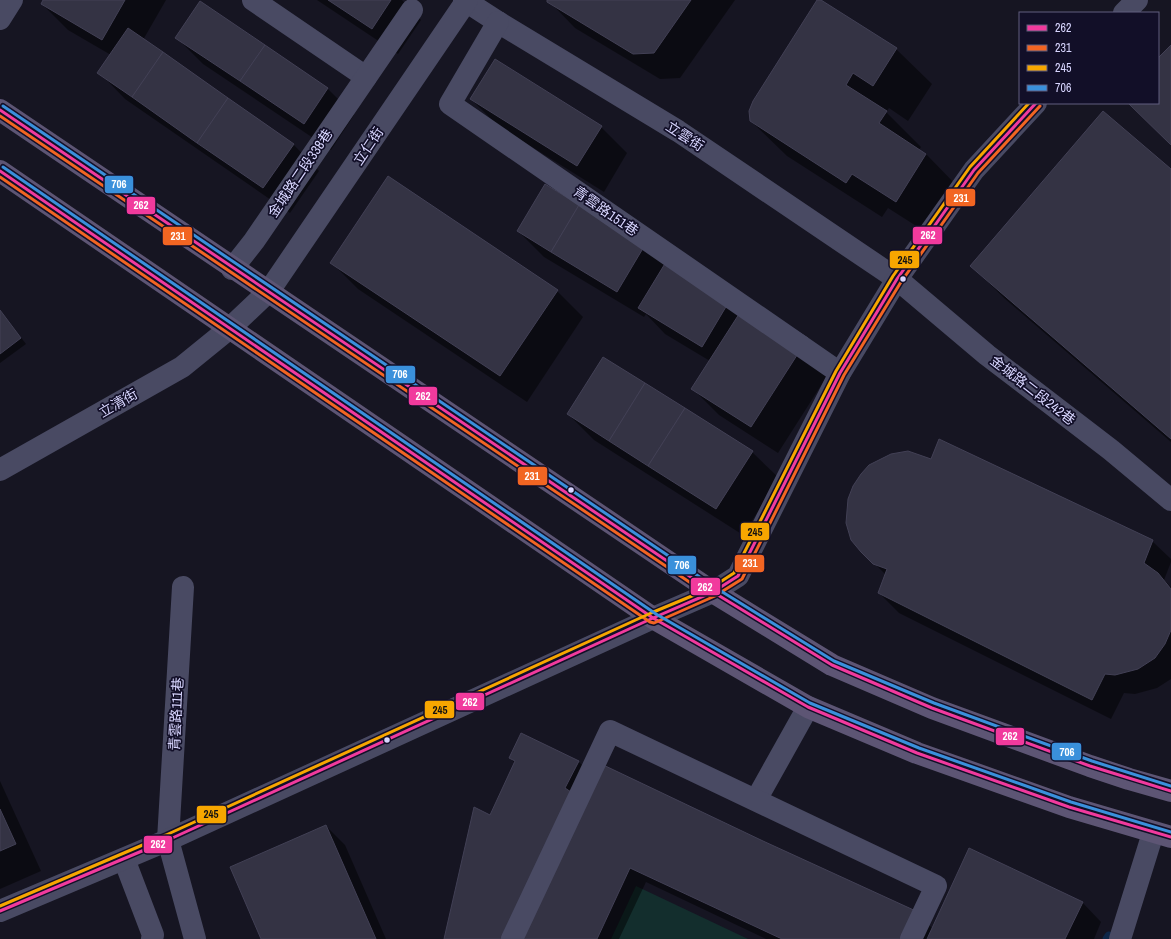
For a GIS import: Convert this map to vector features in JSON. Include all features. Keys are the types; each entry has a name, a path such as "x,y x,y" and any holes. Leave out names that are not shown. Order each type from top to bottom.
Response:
{"main road":[{"path":"0,110 713,592 832,665 924,705 1129,780 1171,791"},
{"path":"0,171 653,618 808,707 917,753 1069,807 1162,835"}],"street":[{"path":"0,19 12,0"},
{"path":"253,0 366,77"},
{"path":"1125,12 1137,0"},
{"name":"立雲街","path":"466,1 678,131 897,279"},
{"name":"立仁街","path":"230,328 269,291 466,1"},
{"name":"金城路二段338巷","path":"232,268 254,241 412,10"},
{"name":"青雲路151巷","path":"498,22 450,104 840,373"},
{"path":"0,910 168,840 713,592 738,576 840,373 897,279 974,170 1035,104"},
{"name":"金城路二段242巷","path":"897,279 987,355 1111,450 1171,500"},
{"name":"立清街","path":"0,470 182,367 230,328"},
{"name":"青雲路111巷","path":"183,587 168,840 195,939"},
{"path":"756,800 808,707"},
{"path":"512,939 610,731 936,886 911,939"},
{"path":"1120,939 1162,835"},
{"path":"124,859 153,935 152,939"}],"green space":[{"path":"636,886 748,939 611,939"}],"building":[{"path":"43,0 125,0 102,40 41,4"},
{"path":"328,0 391,0 372,29"},
{"path":"547,0 691,0 654,53 633,54 547,2"},
{"path":"817,0 821,0 897,48 873,86 853,73 846,85 887,111 879,123 926,154 896,202 852,174 846,183 750,121 749,111 753,101"},
{"path":"200,1 265,45 240,81 175,38"},
{"path":"128,28 163,52 132,97 97,73"},
{"path":"265,45 328,88 304,124 240,81"},
{"path":"1171,45 1171,145 1129,104 1159,104 1159,57"},
{"path":"163,52 228,98 197,143 132,97"},
{"path":"495,59 602,126 577,166 470,99"},
{"path":"228,98 294,144 263,188 197,143"},
{"path":"1103,111 1171,169 1171,439 970,266"},
{"path":"388,176 558,290 500,376 330,263"},
{"path":"545,184 579,205 551,252 517,231"},
{"path":"579,205 645,245 617,292 551,252"},
{"path":"669,257 733,295 702,347 638,308"},
{"path":"748,300 808,338 751,427 691,389"},
{"path":"0,310 21,338 0,354"},
{"path":"603,357 645,383 609,441 567,414"},
{"path":"645,383 685,408 648,466 609,441"},
{"path":"685,408 753,451 716,509 648,466"},
{"path":"939,439 1153,540 1144,563 1158,573 1171,589 1171,630 1165,644 1155,658 1138,669 1115,675 1105,674 1092,700 878,593 887,569 873,564 861,552 851,540 846,523 848,499 853,486 869,465 891,454 908,451 931,459"},
{"path":"521,733 579,761 565,788 571,792 501,939 444,939 474,807 490,815 515,761 509,758"},
{"path":"597,762 763,841 918,912 904,939 782,939 630,868 597,939 523,939"},
{"path":"0,809 16,844 0,851"},
{"path":"326,825 376,939 261,939 230,867"},
{"path":"969,848 1083,902 1065,939 927,939"}],"transit line":[{"name":"245","path":"0,906 166,835 651,613 711,588 734,573 836,371 893,276 970,167 1028,104"},
{"name":"262","path":"0,911 168,840 713,592 738,576 840,373 897,279 974,170 1035,104"},
{"name":"706","path":"3,106 716,588 834,661 934,703 1092,761 1171,786"},
{"name":"231","path":"0,177 650,622 654,623 715,596 742,579 844,375 901,282 978,173 1040,106"},
{"name":"262","path":"0,110 713,592 832,665 932,708 1090,766 1171,791"},
{"name":"231","path":"0,116 710,596"},
{"name":"706","path":"3,167 656,614 810,703 919,748 1071,802 1171,832"},
{"name":"262","path":"0,171 653,618 808,707 917,753 1069,807 1171,837"}]}
